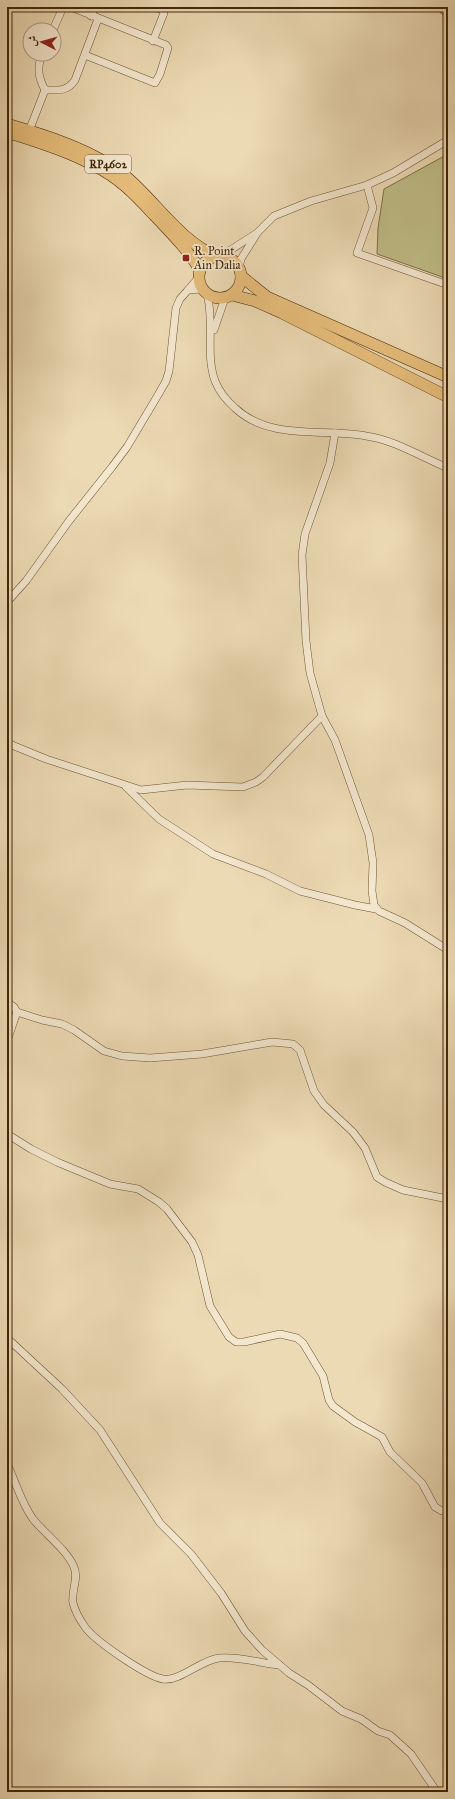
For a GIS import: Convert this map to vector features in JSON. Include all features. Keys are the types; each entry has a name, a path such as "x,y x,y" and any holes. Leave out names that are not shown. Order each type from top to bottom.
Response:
{"highway":[{"path":"443,7 448,12"},
{"name":"RP4602","path":"7,124 29,131 103,161 123,174 138,186 195,244 209,254 232,260 240,272 240,284 237,290 228,297"},
{"name":"RP4602","path":"7,132 75,157 110,174 127,187 187,250 199,273 204,292"},
{"path":"199,273 204,264 210,259 219,256"},
{"path":"240,272 267,297 448,377"},
{"path":"204,292 218,299 228,297 254,301 282,313 448,397"}],"street":[{"path":"56,22 63,7"},
{"path":"71,7 166,46 168,50 159,77 155,83 85,55"},
{"path":"45,90 64,90 68,88 75,80 85,55 95,7"},
{"path":"153,41 164,13 163,10 154,7"},
{"path":"29,131 45,90 38,75 39,62"},
{"path":"240,272 241,259 257,233 274,216 289,209 368,185 448,140"},
{"path":"368,185 373,208 357,253 448,284"},
{"path":"219,256 257,233"},
{"path":"7,602 26,581 69,521 112,467 149,411 167,376 176,308 180,299 199,273"},
{"path":"188,290 204,292"},
{"name":"RP4602","path":"204,292 210,309 212,337 210,362 214,378 221,392 238,412 255,422 271,428 366,436 384,440 448,468"},
{"name":"RP4602","path":"212,337 228,297"},
{"path":"335,433 330,463 305,534 302,555 307,657 322,716 335,740 369,836 372,863 372,895 376,909"},
{"path":"7,743 141,790 187,785 233,788 249,785 260,779 322,716"},
{"path":"124,785 158,819 213,854 266,874 300,891 376,909 406,923 448,950"},
{"path":"7,1002 18,1012 42,1020 62,1024 74,1030 104,1051 122,1056 150,1058 202,1054 272,1042 293,1044 300,1050 314,1091 324,1105 353,1132 365,1148 377,1177 384,1182 404,1190 448,1199"},
{"path":"7,1041 18,1012"},
{"path":"7,1134 31,1149 57,1162 110,1184 138,1189 167,1208 192,1242 198,1255 210,1306 228,1337 236,1342 244,1342 280,1334 297,1338 303,1343 323,1376 329,1400 333,1406 355,1422 382,1436 390,1452 422,1483 435,1507 442,1511 448,1511"},
{"path":"7,1338 62,1389 100,1430 160,1523 191,1554 221,1593 245,1631 279,1665 342,1711 361,1719 378,1731 390,1735 410,1754 437,1792"},
{"path":"7,1464 26,1509 52,1540 66,1553 74,1567 76,1574 73,1601 75,1609 85,1628 109,1648 138,1668 164,1679 177,1676 209,1660 218,1658 279,1665"}],"shaded area":[{"path":"448,154 448,279 377,254 378,228 384,189"}],"place":[{"name":"R. Point Ain Dalia","path":"186,258"}]}
